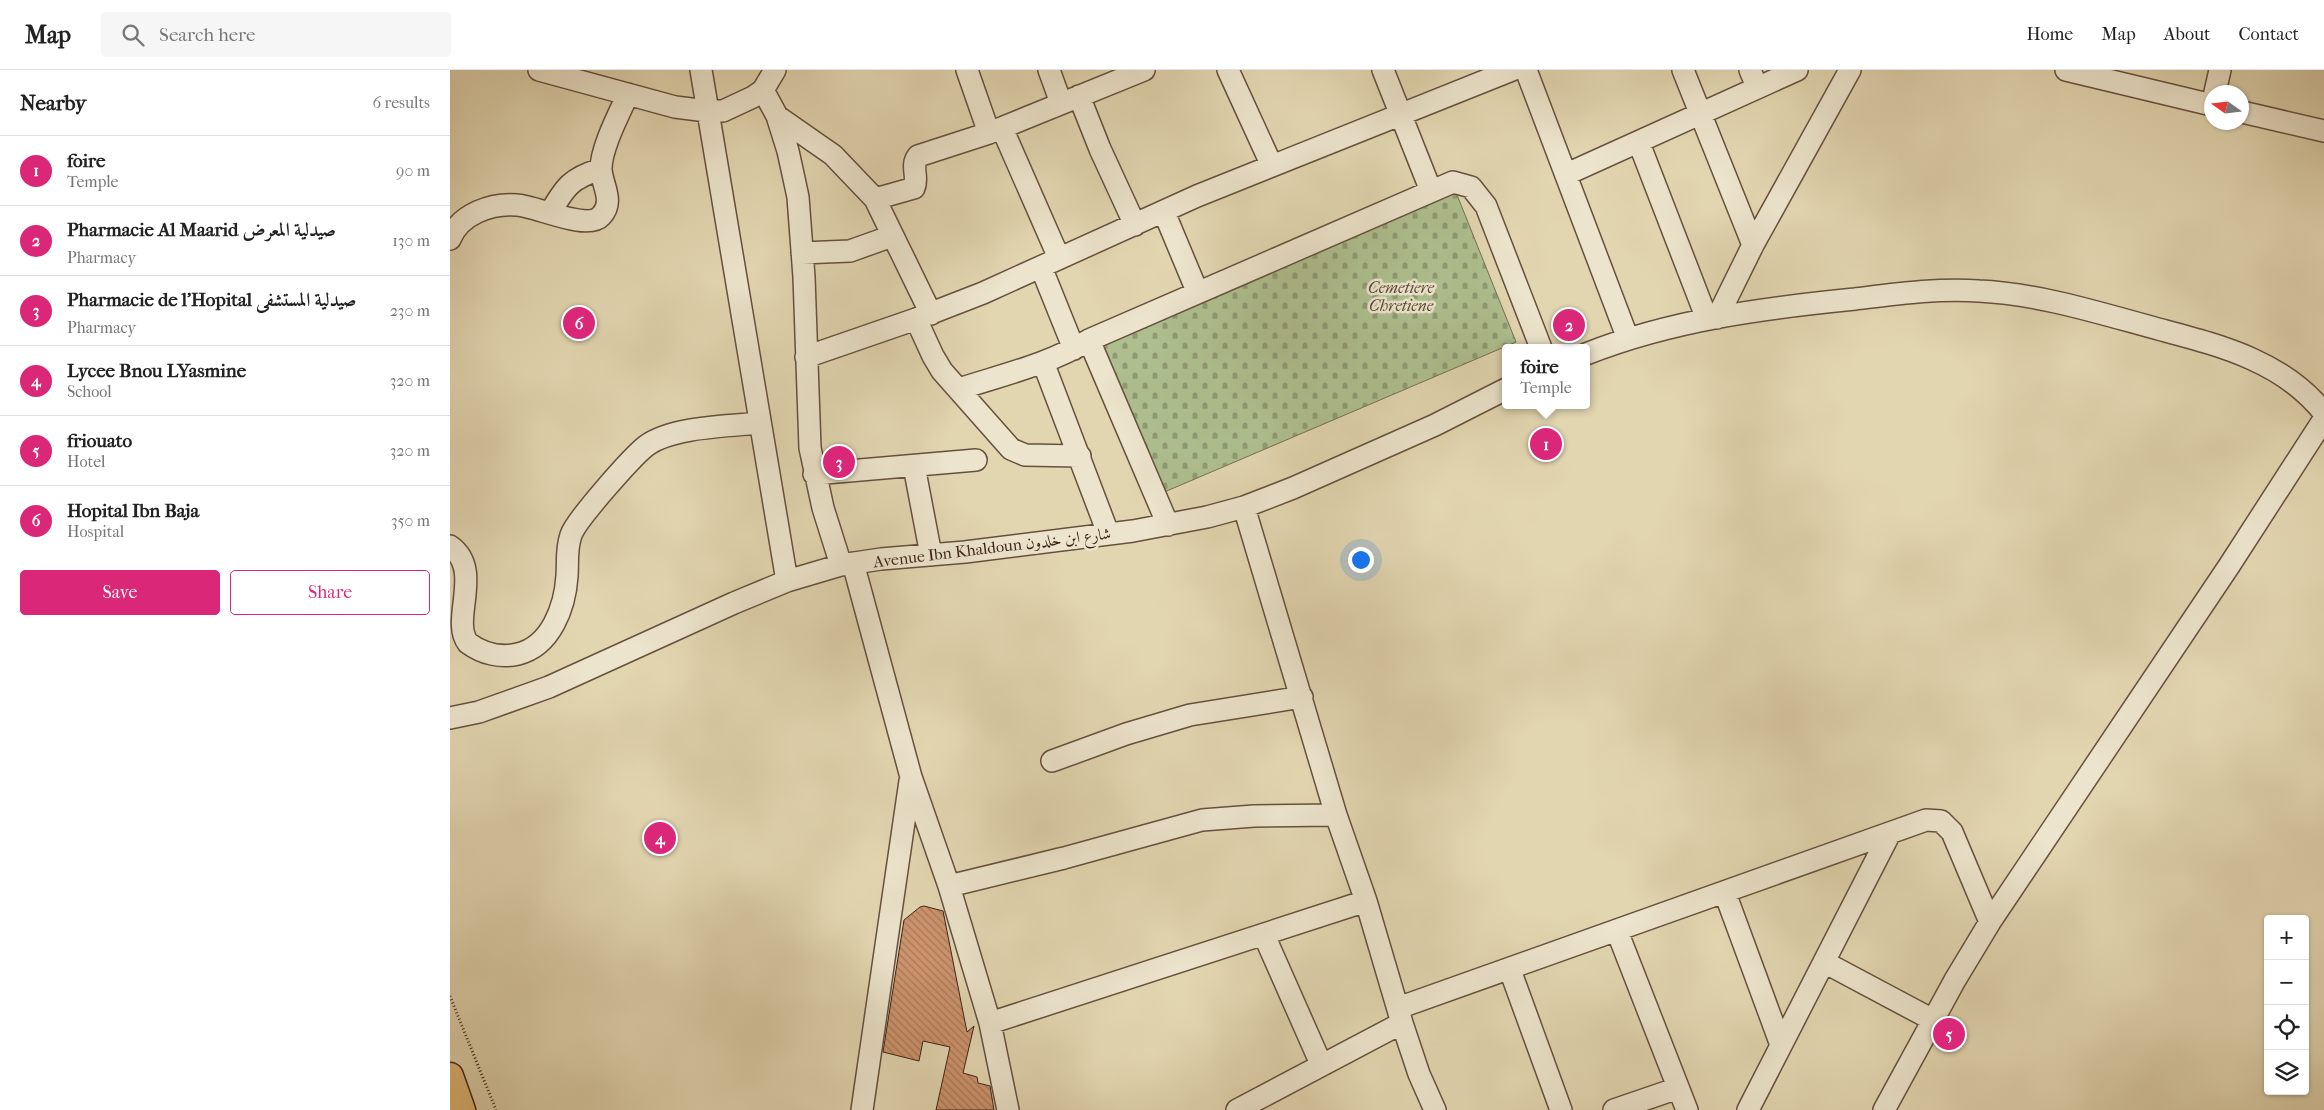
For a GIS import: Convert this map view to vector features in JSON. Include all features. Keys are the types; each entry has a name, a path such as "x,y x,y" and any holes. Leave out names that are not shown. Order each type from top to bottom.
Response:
{"main road":[{"path":"450,1076 462,1110"}],"street":[{"path":"539,70 675,107 708,111 724,111 738,105 770,76"},
{"path":"702,70 786,581"},
{"path":"966,70 995,131 1050,262 1082,345 1168,525"},
{"path":"1049,70 1100,149 1136,225"},
{"path":"875,199 914,188 916,184 914,164 918,156 995,131 1144,70"},
{"path":"1228,70 1272,166"},
{"path":"1383,70 1431,191"},
{"path":"806,357 923,316 1136,225 1205,192 1512,70"},
{"path":"1526,70 1628,339"},
{"path":"1683,70 1753,246"},
{"path":"1567,174 1639,143 1701,112 1754,78 1796,70"},
{"path":"1712,318 1850,70"},
{"path":"2066,70 2115,76 2204,103"},
{"path":"2217,85 2220,70"},
{"path":"770,76 777,116 788,151 798,197 810,448 814,474 847,564 911,777 949,886 990,1023 1008,1110"},
{"path":"450,239 465,218 486,208 517,204 587,222 600,218 606,209 608,199 601,170 604,153 628,94"},
{"path":"2249,114 2324,132"},
{"path":"777,116 833,155 875,199 892,236 923,316 937,363 1015,452 1034,456 1080,456"},
{"path":"1639,143 1712,318"},
{"path":"550,213 572,180 584,174 601,170"},
{"path":"959,389 1043,362 1198,291 1453,182 1471,187 1486,206 1539,344"},
{"path":"1164,212 1198,291"},
{"path":"802,253 850,252 892,236"},
{"path":"1590,353 1628,339 1712,318 1822,302 1927,292 1980,291 2005,293 2062,304 2226,348 2273,368 2299,386 2324,413"},
{"path":"1043,362 1108,533"},
{"name":"Avenue Ibn Khaldoun شارع ابن خلدون","path":"479,712 549,687 734,602 786,581 847,564 965,552 1168,525 1244,507 1293,488 1427,429 1502,391"},
{"path":"1884,1110 1932,1020 1990,922 2223,574 2324,419"},
{"path":"450,546 461,556 464,572 458,614 460,632 468,643 486,653 505,658 524,653 541,640 556,622 564,597 567,576 567,554 571,534 588,510 647,445 676,432 760,423"},
{"path":"814,474 976,460"},
{"path":"914,466 931,554"},
{"path":"1244,507 1336,815 1366,901 1419,1074 1435,1110"},
{"path":"1052,761 1126,734 1190,715 1302,697"},
{"path":"450,718 479,712"},
{"path":"450,732 479,712"},
{"path":"862,1110 911,777"},
{"path":"949,886 1064,858 1202,820 1254,816 1336,815"},
{"path":"1237,1110 1322,1064 1400,1016 1510,970 1889,835 1926,820 1933,819 1946,826 1955,840 1990,922"},
{"path":"1753,1108 1781,1044 1889,835"},
{"path":"1725,893 1781,1044"},
{"path":"990,1023 1366,901"},
{"path":"1617,931 1687,1110"},
{"path":"1264,935 1322,1064"},
{"path":"1824,962 1932,1020"},
{"path":"1510,970 1561,1110"},
{"path":"1614,1110 1678,1088"}],"path":[{"path":"450,996 496,1110"}],"green space":[{"name":"Cemetiere Chretiene","path":"1451,180 1516,342 1502,344 1502,348 1162,493 1092,334"}],"building":[{"path":"924,906 943,911 967,1032 974,1026 963,1073 977,1077 978,1083 990,1086 994,1110 936,1110 950,1047 923,1041 919,1061 883,1052 904,920"}],"place":[{"name":"Hopital Ibn Baja","path":"579,323"},
{"name":"Pharmacie Al Maarid صيدلية المعرض","path":"1569,325"},
{"name":"foire","path":"1546,444"},
{"name":"Pharmacie de l'Hopital صيدلية المستشفى","path":"839,462"},
{"name":"Lycee Bnou LYasmine","path":"660,838"},
{"name":"friouato","path":"1949,1034"}]}
